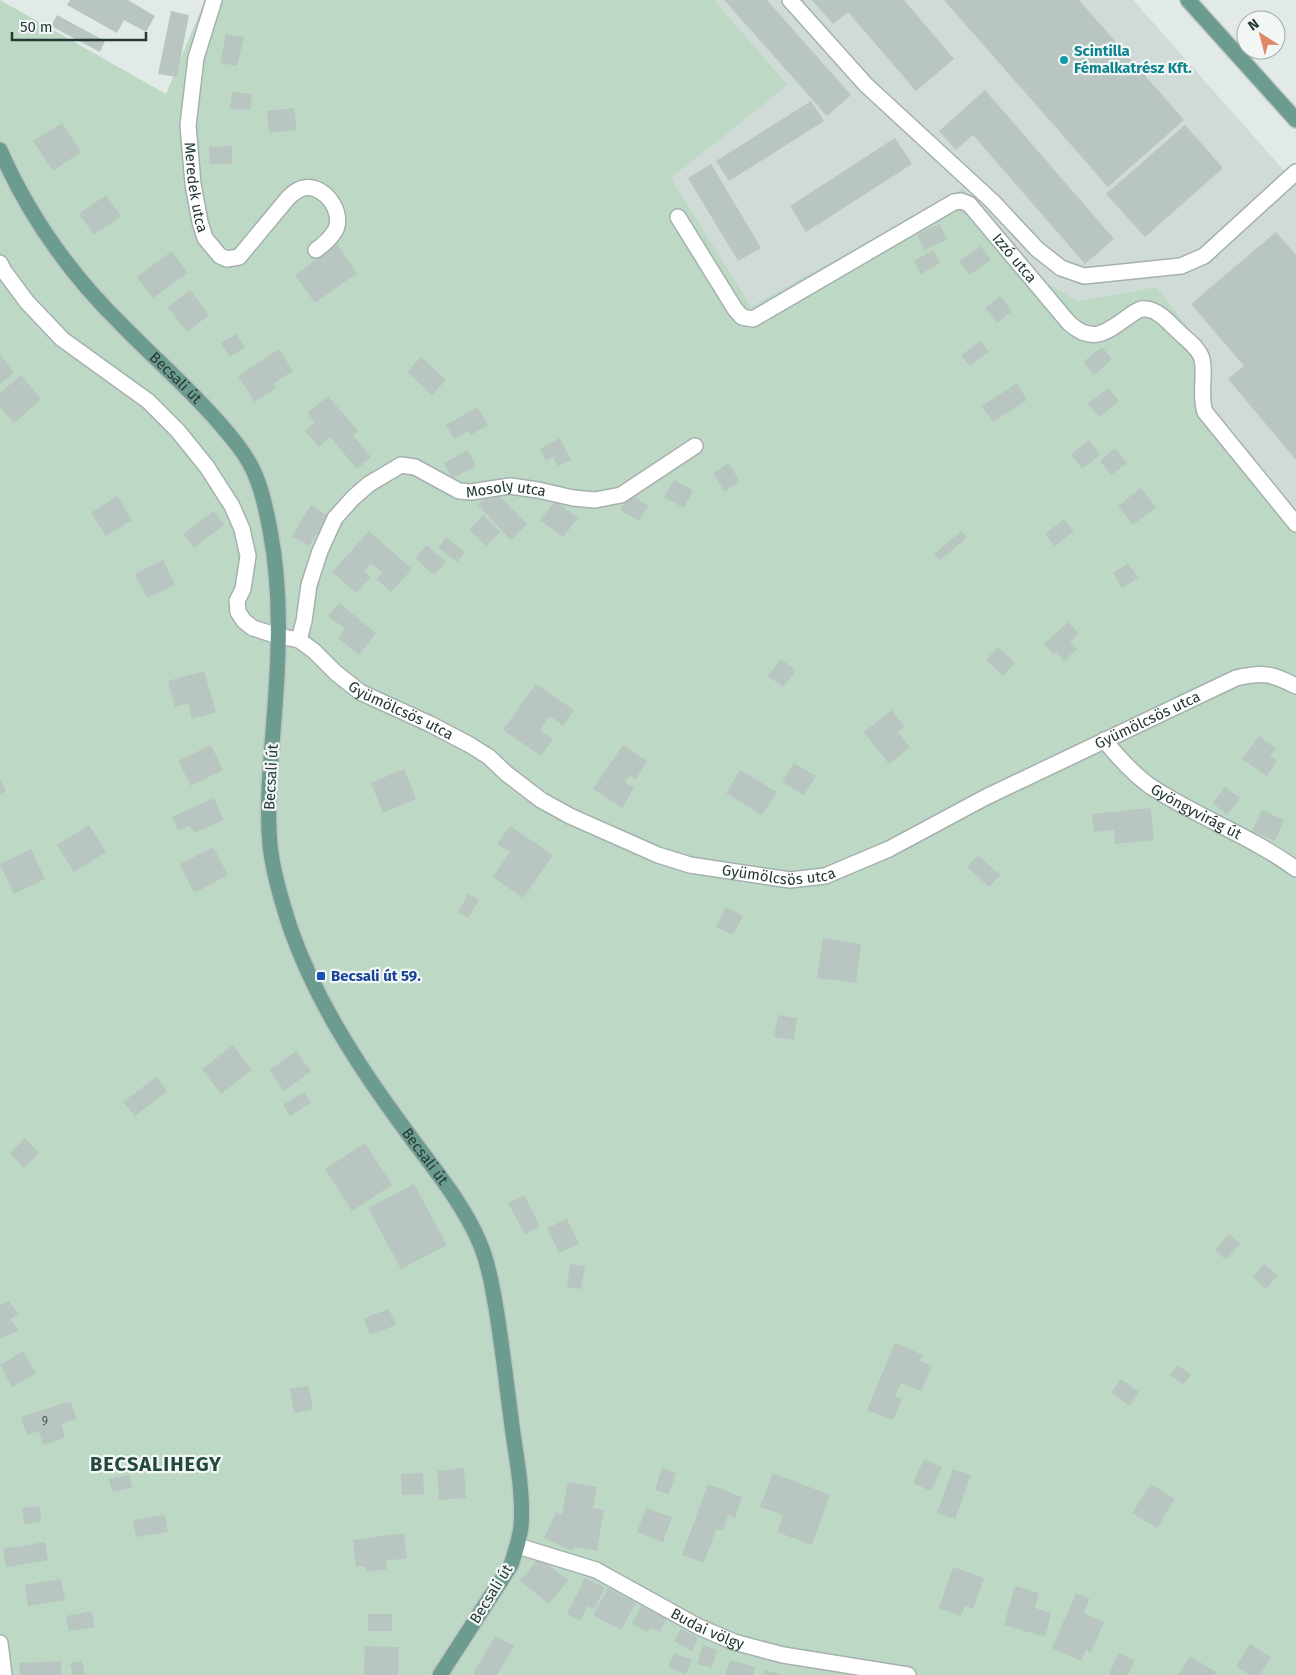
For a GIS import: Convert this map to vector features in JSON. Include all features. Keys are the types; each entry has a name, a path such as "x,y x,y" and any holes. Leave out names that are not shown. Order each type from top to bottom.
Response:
{"main road":[{"path":"1188,0 1296,120"},
{"name":"Becsali út","path":"0,150 13,181 51,243 92,294 119,323 194,395 215,418 238,444 254,470 265,503 276,567 277,677 268,817 270,848 278,890 302,959 340,1032 380,1096 446,1187 478,1239 489,1271 501,1340 521,1510 521,1528 518,1546 500,1584 454,1651 440,1675"}],"street":[{"name":"Meredek utca","path":"214,0 196,58 188,125 193,184 202,230 220,256 233,259 244,252 288,198 295,192 309,188 323,193 330,198 338,216 336,230 316,250"},
{"path":"790,0 866,85 961,170 1037,249 1061,268 1084,276 1181,266 1204,256 1296,172"},
{"name":"Izzó utca","path":"678,217 735,308 742,317 753,319 954,202 961,201 969,204 1076,330 1095,336 1105,333 1140,309 1148,309 1162,316 1197,349 1202,359 1202,403 1205,412 1296,524"},
{"path":"0,263 27,302 62,339 148,401 178,431 207,467 232,506 242,529 248,556 243,589 236,601 238,612 244,621 253,628 278,636"},
{"name":"Mosoly utca","path":"298,640 304,621 309,585 320,551 336,518 353,498 369,484 401,465 415,467 459,491 471,492 510,486 573,498 595,500 621,495 695,446"},
{"name":"Gyümölcsös utca","path":"278,636 298,640 314,651 336,673 360,692 430,724 488,756 506,774 540,800 570,816 658,855 690,865 790,880 825,876 889,849 986,797 1236,678 1258,673 1278,677 1296,686"},
{"name":"Gyöngyvirág út","path":"1104,740 1128,768 1150,785 1279,856 1296,869"},
{"name":"Budai völgy","path":"518,1546 596,1570 699,1627 734,1642 783,1655 908,1675"},
{"path":"0,1643 4,1675"}],"shaded area":[{"path":"714,0 1133,0 1296,184 1296,521 1208,402 1156,287 1077,301 1030,272 963,188 751,308 671,178 788,85"}],"green space":[{"path":"0,0 166,94 205,0 714,0 788,85 671,178 751,307 963,188 1030,272 1077,301 1156,287 1206,351 1208,402 1296,521 1296,1675 0,1675"}],"building":[{"path":"70,0 128,0 155,16 146,32 124,20 117,33 67,5"},
{"path":"724,0 767,0 851,95 827,116"},
{"path":"812,0 904,0 954,59 916,91 848,12 833,24"},
{"name":"Scintilla Fémalkatrész Kft.","path":"944,0 1079,0 1184,120 1108,187"},
{"path":"171,11 189,15 177,77 158,74"},
{"path":"57,15 105,41 100,52 51,26"},
{"path":"226,34 244,37 237,66 220,63"},
{"path":"985,90 1114,239 1085,264 973,135 956,150 939,131"},
{"path":"232,92 252,94 250,110 230,109"},
{"path":"811,101 824,121 729,181 716,161"},
{"path":"294,108 297,130 269,133 267,111"},
{"path":"62,123 81,152 53,171 33,141"},
{"path":"1185,125 1223,168 1145,237 1106,194"},
{"path":"895,138 912,164 806,232 790,206"},
{"path":"232,146 232,164 209,164 209,147"},
{"path":"711,164 761,248 738,261 688,178"},
{"path":"106,195 121,216 94,235 79,214"},
{"path":"940,224 947,240 924,250 917,234"},
{"path":"1276,232 1296,255 1296,460 1228,379 1244,366 1191,304"},
{"path":"337,244 357,273 315,303 295,275"},
{"path":"981,246 991,260 969,275 959,261"},
{"path":"933,250 940,263 921,274 914,261"},
{"path":"172,251 188,273 153,298 137,277"},
{"path":"190,290 209,315 187,332 168,307"},
{"path":"1000,296 1012,311 997,323 985,308"},
{"path":"236,334 245,347 230,357 221,343"},
{"path":"981,341 989,352 970,366 961,355"},
{"path":"1102,347 1112,359 1094,375 1083,362"},
{"path":"279,349 293,371 273,384 276,388 255,402 238,376"},
{"path":"0,354 14,373 0,384"},
{"path":"421,357 446,380 432,395 407,372"},
{"path":"21,375 41,399 14,423 0,407 0,393"},
{"path":"1017,383 1027,400 993,422 982,406"},
{"path":"1108,388 1119,401 1099,417 1088,404"},
{"path":"328,396 358,431 353,435 371,457 357,469 330,437 319,447 305,431 315,422 307,413"},
{"path":"477,407 488,425 470,435 468,431 454,439 446,425"},
{"path":"560,438 571,460 558,466 553,457 546,461 540,449"},
{"path":"1089,440 1100,455 1082,469 1071,454"},
{"path":"1115,448 1127,463 1111,475 1100,461"},
{"path":"468,450 476,466 452,478 444,463"},
{"path":"728,463 740,481 725,492 713,474"},
{"path":"674,480 693,490 684,508 664,497"},
{"path":"1141,488 1156,507 1133,525 1118,506"},
{"path":"494,490 527,524 511,540 478,505"},
{"path":"630,494 648,506 639,521 620,510"},
{"path":"117,496 132,520 106,536 91,513"},
{"path":"555,501 578,518 563,537 540,520"},
{"path":"311,505 328,516 309,546 292,536"},
{"path":"214,511 224,525 194,548 183,534"},
{"path":"483,515 500,532 486,546 469,530"},
{"path":"1064,519 1074,531 1055,546 1045,534"},
{"path":"369,531 412,569 391,592 376,579 382,573 371,563 364,571 371,577 356,593 332,572"},
{"path":"961,531 967,538 940,560 934,554"},
{"path":"446,537 465,552 457,562 438,548"},
{"path":"427,545 446,562 434,575 415,558"},
{"path":"163,560 175,585 147,598 135,574"},
{"path":"1128,563 1138,578 1122,588 1113,573"},
{"path":"339,603 376,633 359,655 338,638 345,629 328,616"},
{"path":"1068,622 1079,634 1070,642 1077,649 1064,661 1057,652 1054,655 1044,644"},
{"path":"998,647 1015,663 1003,676 986,660"},
{"path":"781,659 796,671 783,687 768,676"},
{"path":"204,671 216,712 192,719 188,703 175,707 168,681"},
{"path":"536,684 574,710 563,726 550,716 540,730 553,739 541,756 503,730"},
{"path":"892,710 905,727 898,732 910,747 889,764 864,732"},
{"path":"1259,736 1276,749 1270,756 1277,761 1267,776 1242,759"},
{"path":"211,745 223,770 191,786 178,761"},
{"path":"623,745 647,761 636,779 630,775 625,782 634,788 622,808 593,789"},
{"path":"794,763 816,776 804,795 782,782"},
{"path":"404,769 416,799 383,813 371,783"},
{"path":"740,770 777,792 762,815 726,793"},
{"path":"0,779 6,790 0,794"},
{"path":"1225,787 1240,798 1227,815 1213,803"},
{"path":"214,798 224,820 194,833 190,826 178,831 172,817"},
{"path":"1151,808 1154,840 1115,844 1114,830 1094,832 1092,814"},
{"path":"1262,810 1284,820 1275,841 1252,831"},
{"path":"89,825 106,852 74,872 57,845"},
{"path":"510,826 553,855 523,898 493,877 510,852 497,844"},
{"path":"213,847 228,875 194,893 180,864"},
{"path":"31,849 45,879 14,894 0,864"},
{"path":"978,855 1000,875 989,887 967,867"},
{"path":"468,894 479,900 468,918 458,912"},
{"path":"726,907 743,916 733,935 716,927"},
{"path":"823,938 861,944 856,983 817,978"},
{"path":"778,1015 797,1018 794,1040 774,1037"},
{"path":"233,1045 252,1070 221,1094 202,1069"},
{"path":"296,1051 311,1071 284,1091 269,1070"},
{"path":"156,1077 167,1091 135,1116 123,1102"},
{"path":"304,1092 311,1103 290,1116 283,1105"},
{"path":"25,1138 39,1153 24,1168 10,1153"},
{"path":"365,1143 392,1185 352,1211 325,1169"},
{"path":"414,1184 447,1245 401,1269 368,1208"},
{"path":"524,1195 540,1226 525,1234 508,1203"},
{"path":"567,1219 579,1244 559,1253 547,1228"},
{"path":"1229,1234 1240,1244 1226,1260 1215,1250"},
{"path":"570,1264 585,1266 581,1289 567,1287"},
{"path":"1264,1264 1278,1275 1266,1289 1253,1277"},
{"path":"9,1301 18,1314 10,1319 19,1331 0,1338 0,1305"},
{"path":"389,1309 396,1325 370,1335 364,1318"},
{"path":"895,1343 923,1355 920,1361 932,1366 921,1391 901,1383 895,1396 902,1399 893,1420 867,1410"},
{"path":"23,1351 36,1373 12,1387 0,1365"},
{"path":"1178,1365 1191,1375 1183,1385 1170,1375"},
{"path":"1121,1379 1139,1392 1130,1406 1111,1393"},
{"path":"308,1386 313,1409 294,1413 290,1389"},
{"path":"71,1401 76,1419 61,1424 65,1438 43,1445 39,1431 27,1435 21,1417"},
{"path":"924,1459 942,1467 931,1491 913,1483"},
{"path":"464,1468 466,1498 439,1500 437,1471"},
{"path":"662,1468 676,1473 669,1494 655,1490"},
{"path":"953,1469 971,1475 955,1519 937,1513"},
{"path":"423,1473 424,1494 402,1495 401,1474"},
{"path":"773,1473 830,1495 812,1545 777,1532 783,1515 760,1507"},
{"path":"129,1475 132,1488 112,1492 109,1479"},
{"path":"568,1482 597,1487 593,1508 604,1510 597,1551 574,1547 572,1551 544,1538 556,1512 562,1515"},
{"path":"708,1484 742,1497 735,1518 728,1515 723,1531 716,1529 704,1563 682,1555"},
{"path":"1151,1484 1175,1499 1157,1528 1132,1513"},
{"path":"40,1506 41,1522 24,1524 22,1508"},
{"path":"646,1508 672,1517 663,1542 637,1532"},
{"path":"165,1515 168,1532 136,1537 133,1520"},
{"path":"404,1533 407,1558 386,1561 387,1569 366,1572 365,1566 356,1567 353,1540"},
{"path":"45,1542 48,1560 6,1567 3,1549"},
{"path":"539,1558 568,1580 549,1604 520,1581"},
{"path":"953,1567 984,1578 973,1609 965,1606 961,1616 939,1608"},
{"path":"585,1578 605,1588 594,1609 588,1606 580,1621 567,1614"},
{"path":"61,1579 65,1600 28,1606 25,1585"},
{"path":"1015,1586 1039,1593 1035,1608 1051,1613 1045,1637 1004,1625"},
{"path":"608,1588 636,1603 621,1630 593,1615"},
{"path":"1076,1593 1090,1599 1083,1613 1104,1622 1091,1652 1086,1650 1081,1661 1052,1648"},
{"path":"641,1606 667,1618 660,1632 650,1627 648,1632 632,1624"},
{"path":"92,1611 94,1627 69,1631 66,1616"},
{"path":"368,1614 392,1614 392,1631 368,1631"},
{"path":"681,1629 698,1638 692,1651 674,1641"},
{"path":"495,1636 514,1646 497,1675 473,1674"},
{"path":"1250,1644 1271,1657 1260,1675 1250,1675 1236,1666"},
{"path":"703,1645 717,1650 712,1668 697,1664"},
{"path":"365,1646 399,1647 398,1675 364,1675"},
{"path":"674,1653 692,1660 686,1674 668,1667"},
{"path":"1118,1653 1135,1660 1128,1675 1109,1675"},
{"path":"1190,1656 1216,1672 1214,1675 1178,1675"},
{"path":"730,1660 755,1667 753,1675 725,1675"},
{"path":"61,1661 61,1675 20,1675 19,1663"},
{"path":"82,1661 85,1675 73,1675 70,1663"},
{"path":"764,1670 780,1674 780,1675 763,1675"}],"place":[{"name":"Scintilla Fémalkatrész Kft.","path":"1064,60"},
{"name":"Becsali út 59.","path":"321,976"}],"district":[{"name":"BECSALIHEGY","path":"156,1464"}]}
